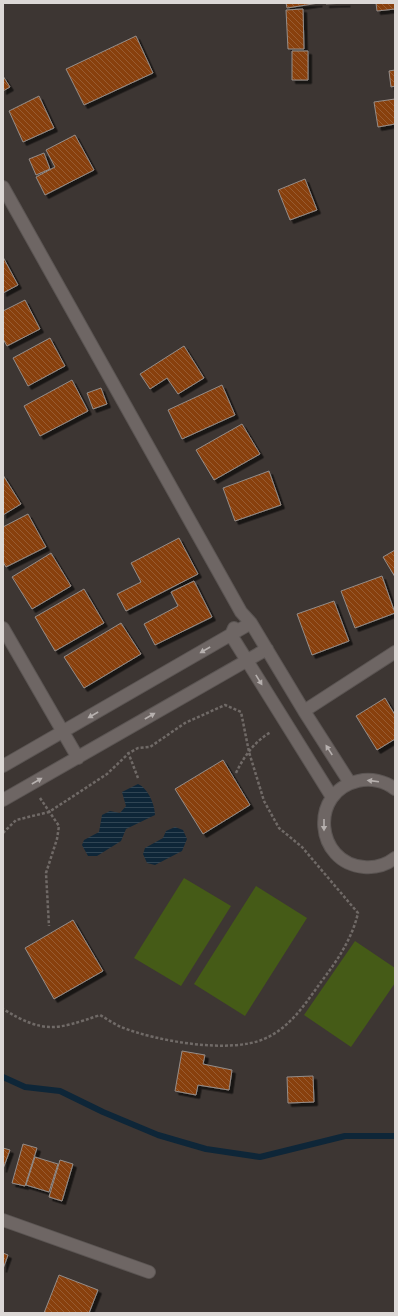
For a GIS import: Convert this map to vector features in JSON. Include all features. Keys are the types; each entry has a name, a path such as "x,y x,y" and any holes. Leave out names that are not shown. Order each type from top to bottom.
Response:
{"street":[{"path":"3,187 241,612 251,623 304,711 350,783"},
{"path":"231,635 241,612"},
{"path":"3,766 251,623"},
{"path":"3,628 78,758"},
{"path":"231,635 332,797"},
{"path":"3,800 267,649"},
{"path":"304,711 395,652"},
{"path":"393,864 373,868 356,866 341,859 329,846 324,830 324,812 332,797 350,783 364,780 378,781 395,789"},
{"path":"3,1220 149,1272"}],"path":[{"path":"3,833 16,820 49,812 107,774 129,753 138,748 150,747 185,723 225,705 241,712 249,752 264,801 280,828 302,847 358,913 355,928 346,944 297,1016 265,1038 249,1043 228,1045 187,1043 146,1035 120,1026 100,1015 56,1028 35,1026 3,1009"},
{"path":"236,773 260,738 286,723"},
{"path":"118,735 129,753 138,778"},
{"path":"32,784 59,826 57,839 46,873 49,926"}],"green space":[{"path":"184,878 231,906 181,986 134,958"},
{"path":"256,886 307,918 245,1016 194,984"},
{"path":"355,941 395,968 395,983 351,1047 304,1015"}],"water":[{"path":"138,784 148,793 154,806 155,815 126,829 121,841 97,856 88,856 82,845 84,840 99,832 102,815 110,811 120,813 126,806 122,792"},
{"path":"175,827 183,830 187,839 182,851 155,865 147,863 143,854 145,848 163,838 166,831"}],"building":[{"path":"286,3 319,3 287,8"},
{"path":"326,3 347,3 326,4"},
{"path":"376,3 395,3 395,9 377,11"},
{"path":"303,9 304,49 288,49 286,10"},
{"path":"136,36 153,73 84,105 66,69"},
{"path":"292,51 308,51 308,80 292,80"},
{"path":"395,70 395,86 391,87 389,71"},
{"path":"3,76 10,87 3,91"},
{"path":"39,96 54,128 23,142 9,111"},
{"path":"395,99 395,124 378,127 374,102"},
{"path":"75,135 94,170 45,195 36,177 55,167 46,150"},
{"path":"44,153 50,169 36,175 29,159"},
{"path":"305,179 317,210 290,220 278,190"},
{"path":"3,257 18,285 3,293"},
{"path":"25,300 40,329 7,346 3,339 3,311"},
{"path":"50,338 65,366 28,386 13,358"},
{"path":"184,346 204,378 178,394 167,378 150,389 140,374"},
{"path":"72,380 88,411 40,436 24,406"},
{"path":"222,385 235,415 182,439 168,410"},
{"path":"101,388 107,404 93,409 87,393"},
{"path":"242,424 260,454 214,480 196,450"},
{"path":"269,471 281,505 235,521 223,488"},
{"path":"3,475 21,504 3,515"},
{"path":"28,514 46,547 6,567 3,562 3,527"},
{"path":"179,538 198,574 126,611 117,594 141,582 131,563"},
{"path":"395,550 395,577 383,557"},
{"path":"51,553 71,586 32,609 12,577"},
{"path":"382,576 395,613 355,628 341,591"},
{"path":"194,581 212,617 155,645 144,624 178,606 171,592"},
{"path":"84,589 104,623 55,651 35,617"},
{"path":"334,601 349,641 312,655 297,614"},
{"path":"121,623 141,654 84,688 64,657"},
{"path":"385,698 395,715 395,739 377,750 356,716"},
{"path":"223,760 250,805 203,834 175,789"},
{"path":"73,920 103,971 54,999 25,948"},
{"path":"182,1051 205,1055 203,1064 232,1070 229,1090 198,1085 196,1095 175,1091"},
{"path":"313,1076 314,1102 288,1103 287,1077"},
{"path":"23,1144 37,1148 25,1186 12,1183"},
{"path":"3,1148 10,1150 3,1169"},
{"path":"35,1157 58,1164 49,1192 26,1185"},
{"path":"60,1160 73,1164 62,1201 49,1197"},
{"path":"3,1253 8,1255 3,1269"},
{"path":"59,1275 98,1290 89,1313 44,1313"}],"waterway":[{"path":"3,1077 25,1087 60,1091 103,1112 158,1135 206,1149 260,1157 345,1136 395,1136"}]}
